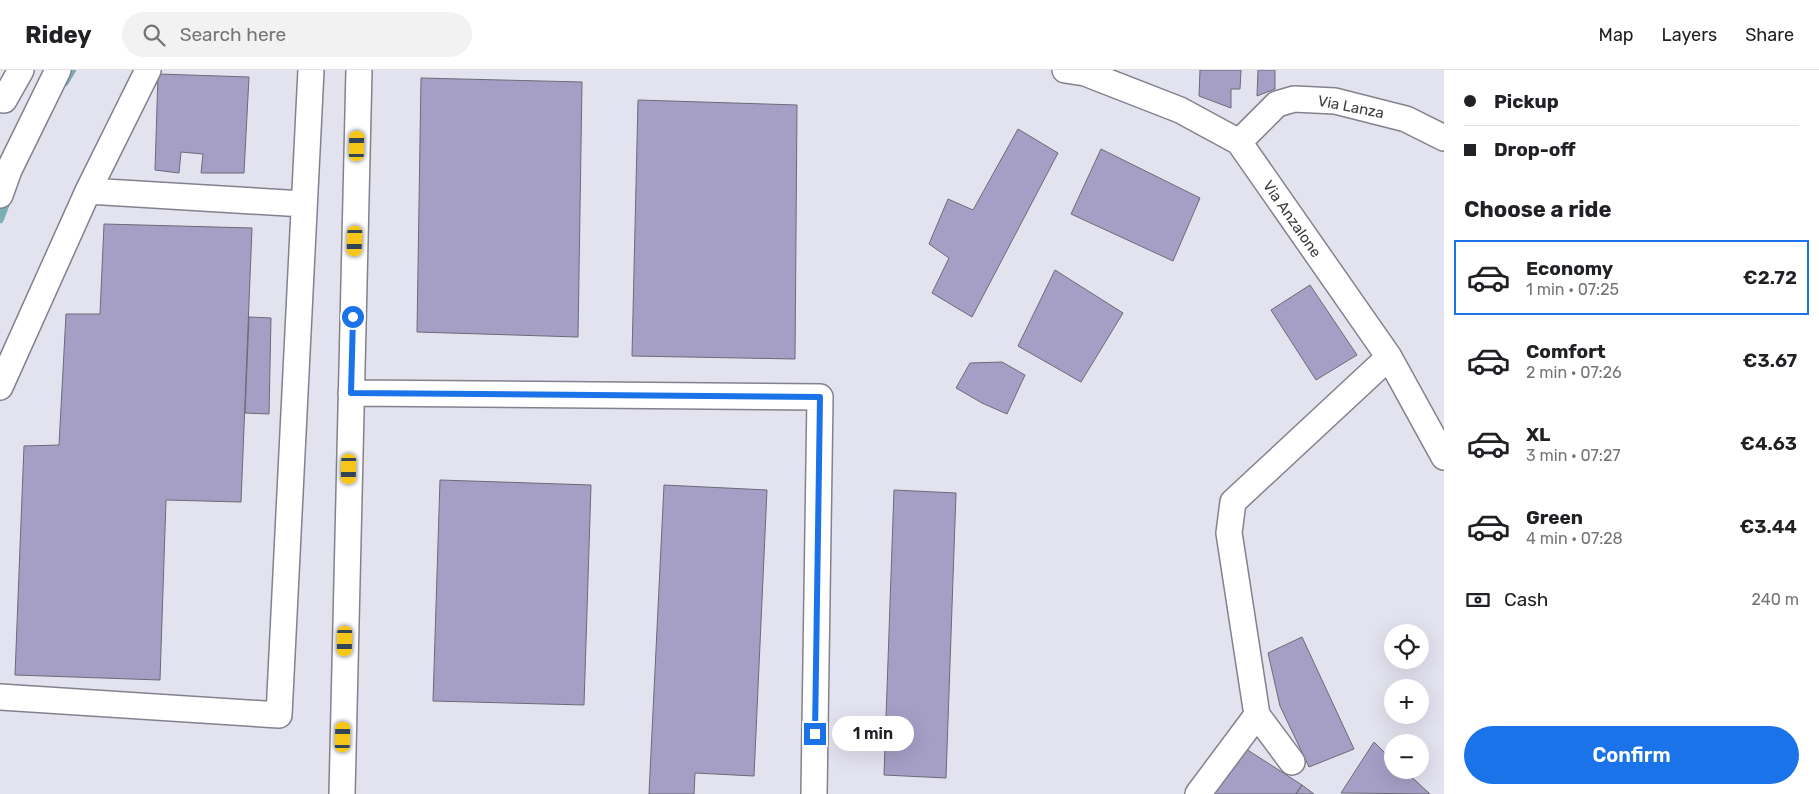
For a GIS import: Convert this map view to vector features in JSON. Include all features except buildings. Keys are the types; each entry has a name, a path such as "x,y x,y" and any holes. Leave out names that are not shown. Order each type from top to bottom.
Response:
{"street":[{"path":"0,97 4,100 21,70"},
{"path":"0,195 9,170 58,70"},
{"path":"0,387 88,191 148,70"},
{"path":"0,697 278,716 311,70"},
{"path":"342,794 359,70"},
{"name":"Via Anzalone","path":"1065,70 1085,73 1180,110 1239,142 1389,357 1444,457"},
{"name":"Via Lanza","path":"1239,142 1277,104 1294,99 1335,101 1406,119 1444,138"},
{"path":"88,191 304,204"},
{"path":"1292,762 1257,715 1229,532 1233,502 1389,357"},
{"path":"351,393 820,397 814,794"},
{"path":"1198,794 1257,715"}],"waterway":[{"path":"65,82 72,70"},
{"path":"0,219 8,198"}],"route":[{"path":"353,317 351,393 820,397 815,734"}]}
